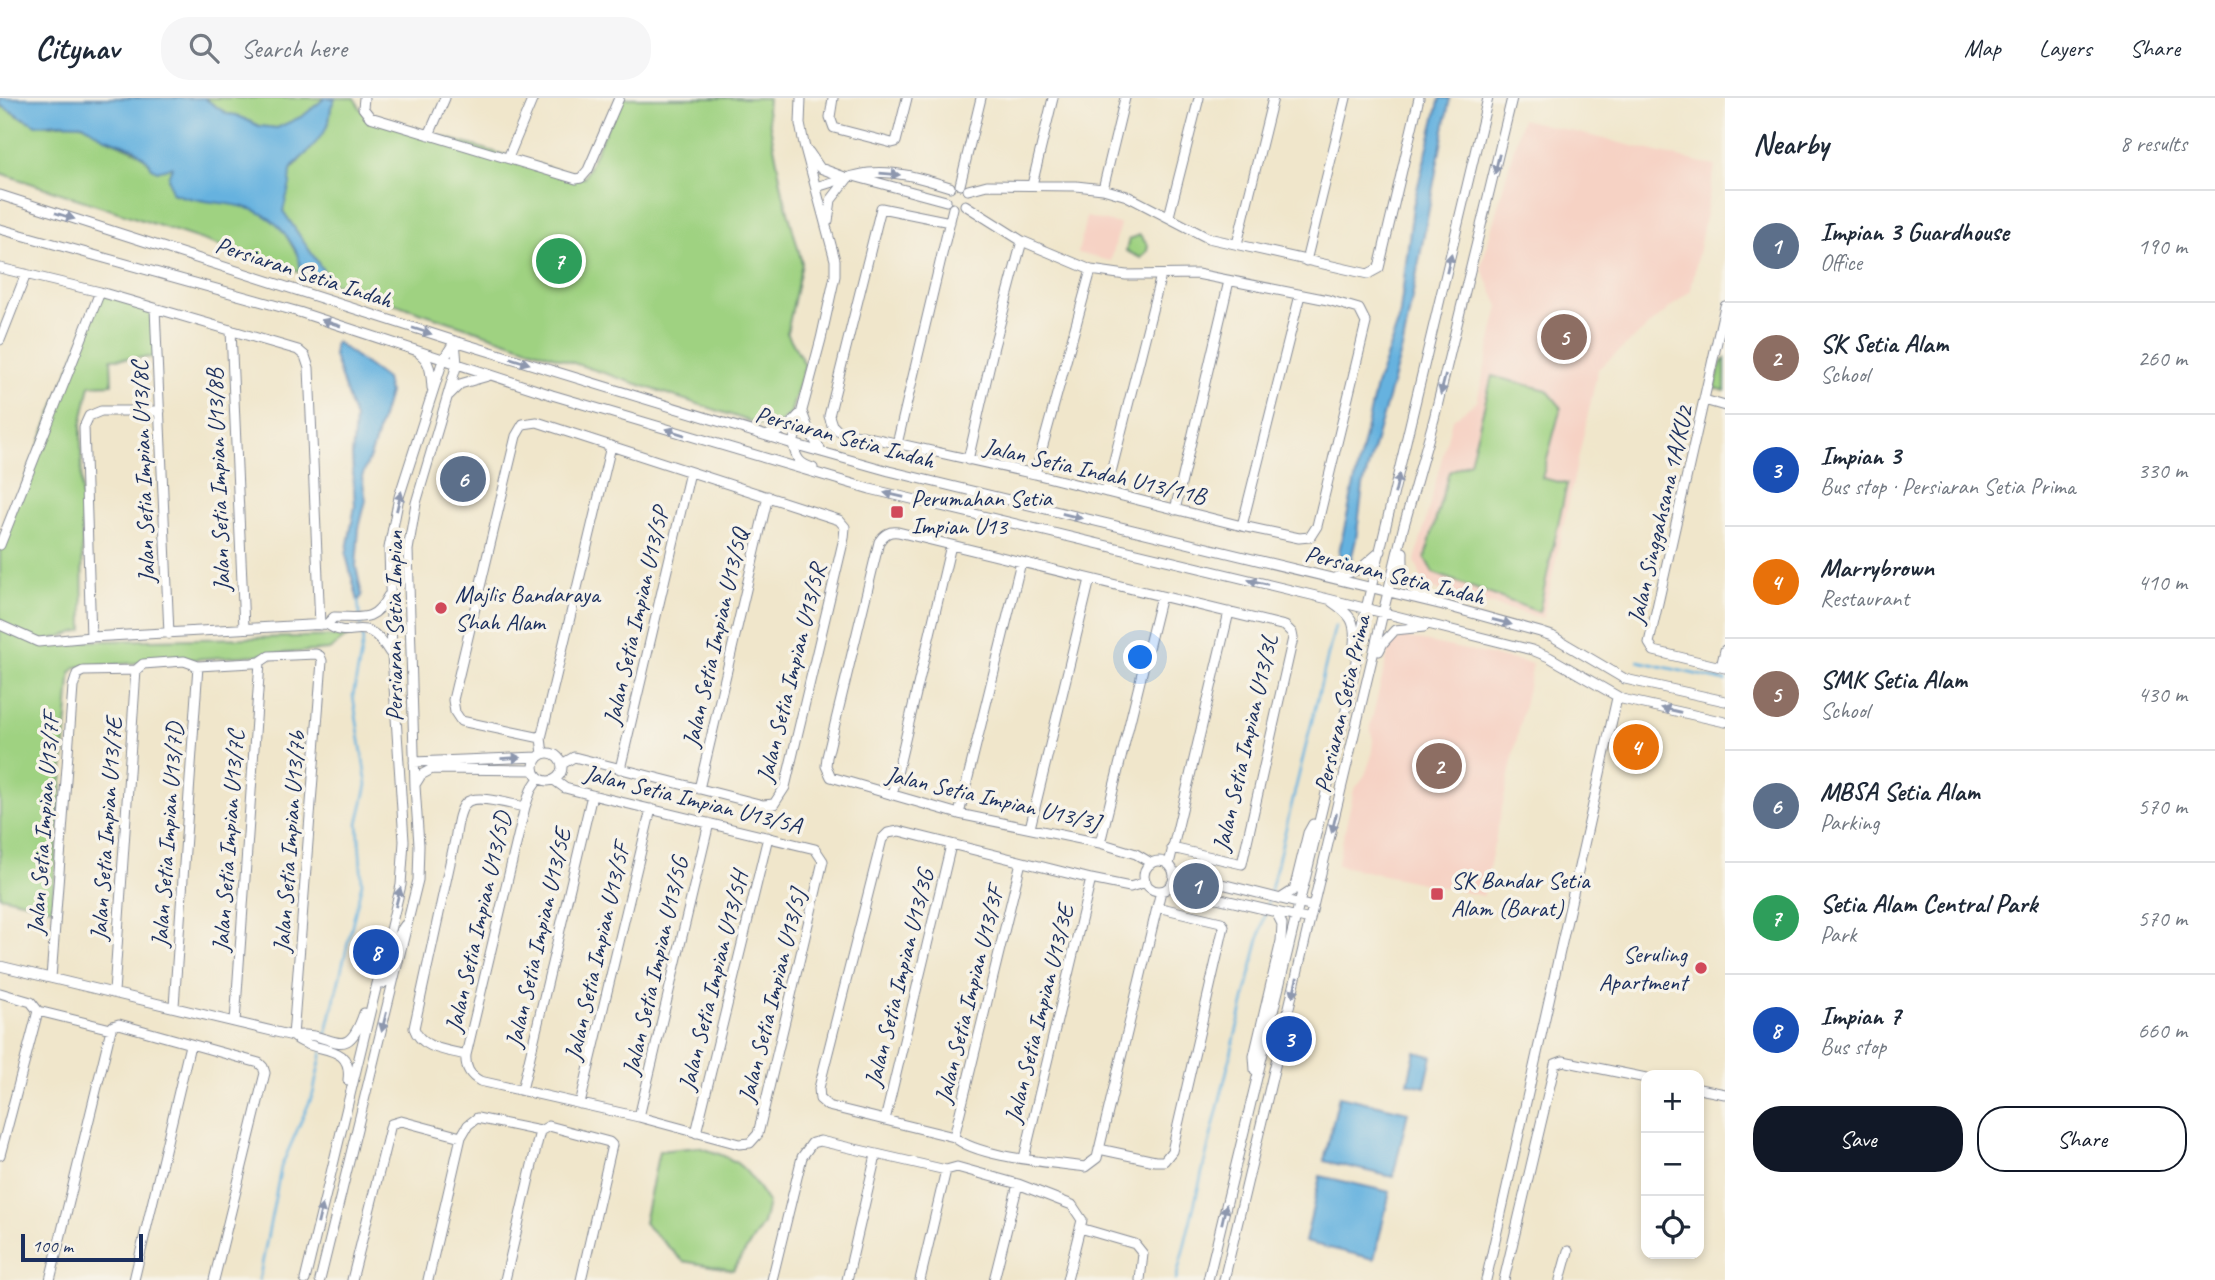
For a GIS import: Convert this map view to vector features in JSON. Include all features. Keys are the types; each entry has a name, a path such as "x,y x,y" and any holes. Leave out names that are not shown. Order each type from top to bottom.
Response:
{"street":[{"path":"364,98 363,108 370,117 576,179 581,178 588,170 619,98"},
{"path":"429,135 445,98"},
{"path":"508,159 533,98"},
{"path":"801,98 800,124 835,260 835,276 793,444 796,459 804,465 858,479 870,489"},
{"path":"833,98 830,111 834,128 892,143 896,142 907,98"},
{"path":"897,444 950,222 950,204 946,194 959,187 981,98"},
{"path":"1032,185 1053,98"},
{"path":"1103,188 1125,98"},
{"path":"1169,216 1199,98"},
{"path":"1237,244 1273,98"},
{"path":"1306,261 1346,98"},
{"path":"816,187 866,173 890,172 959,187 1032,185 1103,188 1127,196 1208,238 1368,274 1379,268 1419,98"},
{"name":"Persiaran Setia Prima","path":"1208,1280 1348,702 1366,609 1488,98"},
{"name":"Persiaran Setia Prima","path":"1224,1280 1371,674 1403,529 1437,406 1512,98"},
{"path":"804,144 820,168 960,208 969,200 959,187"},
{"path":"828,230 831,200 852,178"},
{"name":"Persiaran Setia Indah","path":"0,195 454,341 765,436 889,471 1443,605 1552,636 1625,679 1725,701"},
{"path":"965,205 1022,241 1091,270 1126,275 1197,274 1300,295 1242,526"},
{"name":"Jalan Setia Indah U13/11B","path":"950,222 881,208 828,416 837,430 1035,474 1299,538 1310,537 1317,526 1366,323 1359,309 1300,295"},
{"name":"Persiaran Setia Indah","path":"0,229 299,312 490,375 736,451 870,489 1324,598 1549,657 1618,698 1725,722"},
{"path":"968,460 1022,241"},
{"path":"0,268 156,308 298,350 305,356 309,368 323,625"},
{"path":"1035,474 1091,270"},
{"path":"0,340 26,274"},
{"path":"1106,492 1161,275"},
{"path":"1175,510 1229,281"},
{"path":"0,545 100,292"},
{"path":"1703,400 1725,306"},
{"name":"Jalan Setia Impian U13/8C","path":"156,308 169,634"},
{"name":"Jalan Setia Impian U13/8B","path":"231,330 244,628"},
{"name":"Persiaran Setia Impian","path":"305,1280 401,885 404,841 392,655 389,548 399,497 443,360 454,341"},
{"name":"Persiaran Setia Impian","path":"320,1280 418,880 408,550 416,503 457,364 454,341"},
{"path":"417,351 426,358 433,393"},
{"path":"447,397 460,384 490,375"},
{"name":"Jalan Singgahsana 1A/KU2","path":"1723,667 1658,652 1651,649 1649,643 1703,400 1725,406"},
{"path":"765,436 787,428 802,410"},
{"path":"802,410 809,431 823,453"},
{"path":"91,637 84,427 89,416 101,411 160,411"},
{"path":"541,738 461,721 455,712 453,700 516,436 523,424 537,422 768,496"},
{"path":"537,774 541,738 611,446"},
{"name":"Jalan Setia Impian U13/5P","path":"620,769 691,472"},
{"name":"Jalan Setia Impian U13/5R","path":"699,789 762,805 774,804 785,787 844,538 845,527 839,520 768,496"},
{"name":"Jalan Setia Impian U13/5Q","path":"699,789 768,496"},
{"path":"1403,529 1402,573 1411,589 1443,605"},
{"name":"Jalan Setia Impian U13/3J","path":"951,545 898,532 888,532 879,542 827,757 827,772 837,780 959,814 1100,843 1136,854 1151,863"},
{"path":"892,795 951,545 1229,612 1172,848 1171,868 1174,880 1165,889 1157,907 1098,1154 1084,1167 1024,1158 964,1145 954,1137 828,1106 820,1099 819,1088 881,839 888,832 899,831 1130,887 1146,882"},
{"path":"1332,579 1360,569 1381,551"},
{"path":"959,814 1021,562"},
{"path":"1030,828 1090,579"},
{"path":"323,625 334,617 370,617 381,610 389,593"},
{"path":"1100,843 1161,596"},
{"path":"1324,598 1348,613 1356,628 1348,702"},
{"name":"Jalan Setia Impian U13/3L","path":"1172,848 1242,864 1293,638 1289,629 1284,626 1229,612"},
{"path":"0,625 38,642 323,625 334,630 370,630 381,637 392,655"},
{"path":"1371,674 1383,643 1395,629 1432,626"},
{"path":"1723,667 1725,650"},
{"name":"Jalan Setia Impian U13/7b","path":"260,662 268,656 316,654 322,661 293,1036"},
{"path":"136,670 143,664 184,661 198,666 260,662"},
{"name":"Jalan Setia Impian U13/7C","path":"235,1022 260,662"},
{"name":"Jalan Setia Impian U13/7D","path":"174,1006 198,666"},
{"name":"Jalan Setia Impian U13/7F","path":"51,978 73,687 77,674 83,671 136,670"},
{"name":"Jalan Setia Impian U13/7E","path":"114,992 136,670"},
{"path":"1486,1280 1618,698"},
{"path":"414,741 419,756 435,761"},
{"path":"404,841 405,773 407,767 414,762 435,761 469,765 537,774 546,781 554,780 561,773 562,764 556,756 540,755 469,765 432,769 421,775 415,786"},
{"path":"562,764 575,757 699,789"},
{"name":"Jalan Setia Impian U13/5D","path":"522,1090 472,1077 465,1063 525,807 537,774"},
{"name":"Jalan Setia Impian U13/5A","path":"554,780 565,788 815,849 821,857"},
{"name":"Jalan Setia Impian U13/5E","path":"522,1090 592,795"},
{"path":"466,1055 430,1045 416,1036 414,1028 457,830 465,804 477,798 525,807"},
{"name":"Jalan Setia Impian U13/5F","path":"580,1104 651,809"},
{"path":"1280,899 1294,890 1308,833 1320,812"},
{"name":"Jalan Setia Impian U13/5G","path":"639,1117 709,822"},
{"name":"Jalan Setia Impian U13/5H","path":"696,1133 768,837"},
{"name":"Jalan Setia Impian U13/3G","path":"885,1120 951,845"},
{"name":"Jalan Setia Impian U13/5J","path":"696,1133 739,1144 750,1143 758,1134 796,969 824,866 821,857"},
{"path":"1310,920 1243,904 1165,889 1152,889 1146,882 1146,868 1160,860 1171,868 1313,907"},
{"name":"Jalan Setia Impian U13/3F","path":"954,1137 1021,862"},
{"name":"Jalan Setia Impian U13/3E","path":"1024,1158 1091,879"},
{"path":"1098,1154 1164,1161 1172,1151 1224,926 1221,922 1157,907"},
{"path":"1256,1079 1254,1056 1281,942 1282,924 1276,912"},
{"path":"378,977 380,982 384,983 396,938 408,921"},
{"path":"0,966 293,1036 305,1034 311,1040 332,1046 352,1039 375,990"},
{"path":"0,993 31,1002 37,1011 111,1030"},
{"path":"0,1155 37,1011"},
{"path":"50,1280 111,1030 119,1024 259,1063 263,1067 265,1073 214,1280"},
{"path":"134,1280 190,1045"},
{"path":"332,1046 345,1059 349,1072 342,1120"},
{"path":"1504,1280 1555,1064 1563,1061 1641,1077"},
{"path":"522,1090 696,1133"},
{"path":"1704,1090 1725,1094"},
{"path":"428,1280 461,1137 468,1125 477,1118 541,1131 549,1126 612,1145 581,1280"},
{"path":"352,1280 391,1124 401,1121 461,1137"},
{"path":"505,1280 541,1131"},
{"path":"772,1280 800,1164 812,1143 820,1141 946,1170 957,1167 1018,1184 1072,1205 1081,1224 1067,1280"},
{"path":"846,1280 876,1155"},
{"path":"920,1280 946,1170"},
{"path":"994,1280 1018,1184"},
{"path":"1081,1224 1135,1244 1143,1254 1140,1280"},
{"path":"1560,1280 1568,1251"}],"shaded area":[{"path":"1522,119 1715,166 1691,290 1598,369 1543,618 1425,587 1415,561 1452,420 1477,401 1499,306 1481,267"},
{"path":"1086,217 1120,224 1111,261 1078,253"},
{"path":"1404,637 1533,664 1483,896 1337,865 1354,790 1365,775 1371,758 1373,740 1370,727 1390,645"}],"green space":[{"path":"204,98 325,98 303,116 277,128 259,126 236,115 227,114"},
{"path":"335,98 354,98 364,114 584,178 620,98 768,98 767,110 783,193 802,263 787,333 805,365 790,415 767,427 0,173 0,105 33,123 84,125 109,140 136,151 152,168 173,166 168,177 172,193 249,207 272,218 300,258 327,276 283,211 283,206 291,170 324,132"},
{"path":"1140,235 1148,246 1141,258 1126,251 1129,239"},
{"path":"100,292 155,308 158,357 111,359 112,384 90,385 81,426 83,630 42,642 348,636 329,650 76,667 70,679 52,908 0,896 0,543"},
{"path":"1725,359 1725,391 1715,388 1721,363"},
{"path":"1492,376 1547,390 1561,407 1542,478 1567,484 1539,612 1433,573 1425,558 1449,472 1470,462"},
{"path":"698,1147 732,1160 740,1166 768,1202 763,1224 733,1270 683,1261 644,1223 659,1151"}],"water":[{"path":"0,98 204,98 227,114 236,115 259,126 277,128 303,116 325,98 335,98 324,132 291,170 283,211 328,278 300,269 298,255 286,235 261,213 172,193 168,177 172,167 157,171 134,148 103,137 83,124 36,125 0,105"},
{"path":"1440,98 1450,98 1403,345 1363,486 1356,539 1350,564 1346,568 1341,562 1339,552 1376,386 1399,320 1413,206"},
{"path":"336,342 386,379 389,393 362,477 366,500 359,528 356,566 362,596 358,601 346,555 355,506 352,456 355,419 334,356"},
{"path":"1415,1052 1432,1056 1425,1087 1408,1083"},
{"path":"1339,1096 1408,1112 1393,1177 1324,1161"},
{"path":"1320,1176 1390,1192 1374,1259 1305,1242"}],"waterway":[{"path":"358,601 361,626"},
{"path":"1176,1280 1335,626"},
{"path":"326,1035 362,883 358,823 367,785 353,696 363,642 362,632"},
{"path":"1638,661 1725,681"},
{"path":"259,1280 281,1167 313,1094 322,1052"}],"place":[{"name":"Setia Alam Central Park","path":"559,261"},
{"name":"SMK Setia Alam","path":"1564,337"},
{"name":"MBSA Setia Alam","path":"463,479"},
{"name":"Perumahan Setia Impian U13","path":"897,512"},
{"name":"Majlis Bandaraya Shah Alam","path":"441,608"},
{"name":"Marrybrown","path":"1636,747"},
{"name":"SK Setia Alam","path":"1439,766"},
{"name":"Impian 3 Guardhouse","path":"1196,886"},
{"name":"SK Bandar Setia Alam (Barat)","path":"1437,894"},
{"name":"Impian 7","path":"376,952"},
{"name":"Seruling Apartment","path":"1701,968"},
{"name":"Impian 3","path":"1289,1039"}]}
